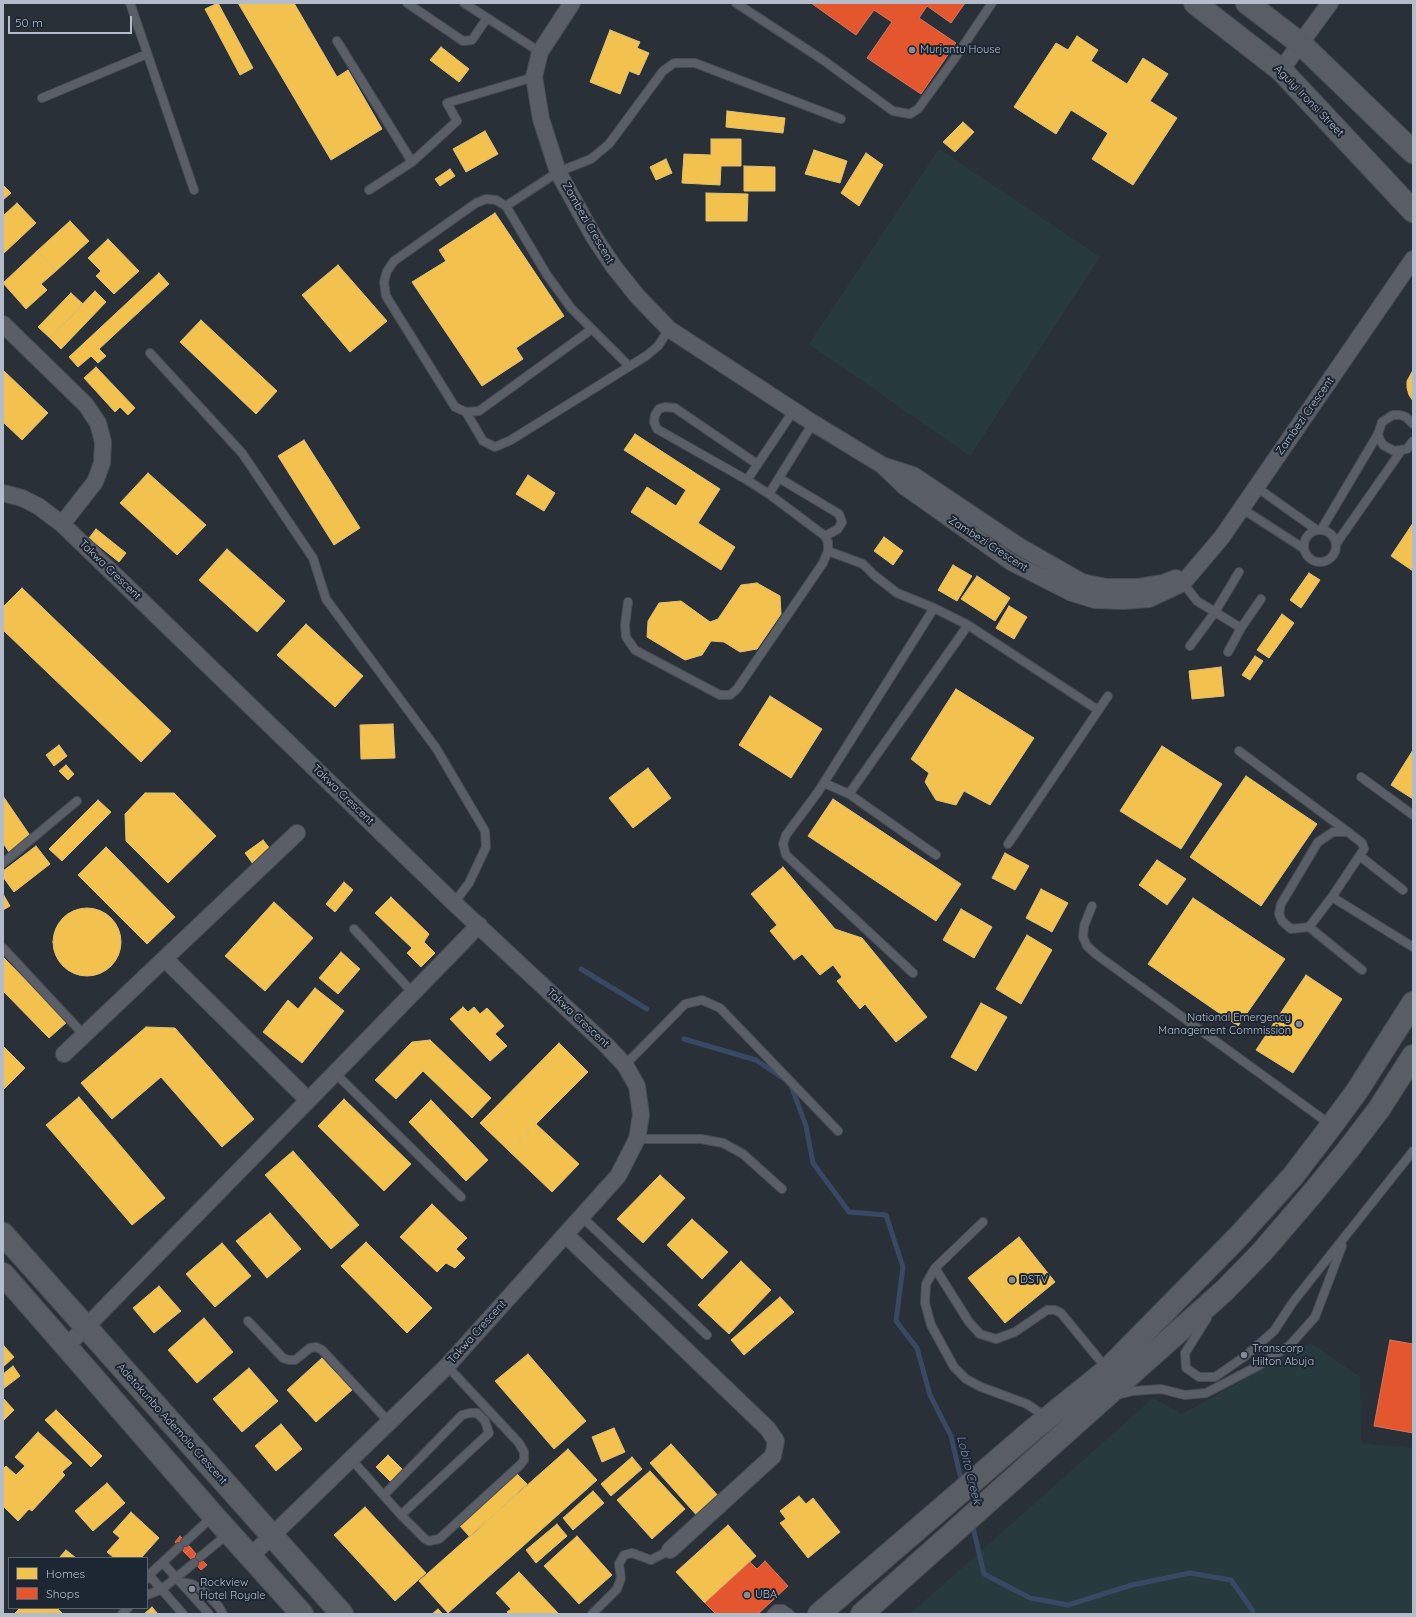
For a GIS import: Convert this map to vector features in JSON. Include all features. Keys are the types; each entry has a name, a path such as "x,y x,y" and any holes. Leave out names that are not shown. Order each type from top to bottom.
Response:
{"main road":[{"name":"Aguiyi Ironsi Street","path":"1195,3 1281,70 1413,211"},
{"path":"1247,3 1301,44 1413,152"},
{"path":"819,1614 1029,1433 1107,1370 1238,1237 1293,1176 1358,1091 1413,1003"},
{"path":"862,1614 1225,1290 1262,1252 1316,1190 1379,1109 1413,1056"},
{"name":"Adetokunbo Ademola Crescent","path":"3,1234 85,1328 342,1614"},
{"path":"3,1274 213,1515 302,1614"}],"street":[{"name":"Zambezi Crescent","path":"572,3 540,52 534,77 541,120 558,172 594,237 614,267 638,297 669,329 812,423 882,465 905,487 1011,562 1072,593 1095,600 1149,600 1183,583 1222,537 1413,260"},
{"path":"1281,70 1330,3"},
{"path":"3,324 86,405 98,423 103,442 102,463 95,482 62,524"},
{"name":"Zambezi Crescent","path":"882,465 913,475 1019,546 1082,582 1106,587 1139,587 1163,583 1193,571"},
{"name":"Takwa Crescent","path":"3,493 22,498 38,506 62,524 454,903 605,1044 625,1065 637,1086 641,1115 637,1139 618,1176 566,1236 446,1366 251,1556"},
{"path":"64,1054 297,833"},
{"path":"66,1346 479,925"},
{"path":"165,959 308,1100"},
{"path":"566,1236 768,1429 776,1441 773,1456 670,1550"}],"lane":[{"path":"130,3 194,190"},
{"path":"407,3 463,41 472,40 487,18"},
{"path":"464,3 540,52"},
{"path":"736,3 823,60 893,111 910,114 918,109 992,3"},
{"path":"336,41 412,162"},
{"path":"42,98 147,54"},
{"path":"506,206 558,172 591,159 609,144 663,71 674,63 695,63 841,119"},
{"path":"369,190 412,162 457,121 446,103 534,77"},
{"path":"592,329 479,411 466,412 455,407 386,296 384,282 387,271 394,260 476,203 486,199 496,200 506,206 546,275 571,308 592,329 629,366"},
{"path":"466,412 483,442 495,447 511,440 646,356 658,346 669,329"},
{"path":"150,353 242,453 313,558 326,599 436,748 485,831 486,847 469,883 454,903"},
{"path":"628,602 625,625 626,637 635,650 720,695 730,695 737,689 823,563 828,551 828,542 825,536 769,494 657,429 654,422 655,415 659,410 665,407 675,408 757,464"},
{"path":"747,480 794,410"},
{"path":"1401,451 1336,544 1332,556 1322,562 1310,559 1305,554 1303,548 1307,536 1311,532 1319,530 1378,434 1382,422 1393,415 1400,415 1406,417 1413,424"},
{"path":"769,494 812,423"},
{"path":"1378,434 1383,445 1394,451 1407,449 1413,442"},
{"path":"779,478 839,514 842,522 838,529 825,536"},
{"path":"1256,487 1319,530 1330,533 1336,544"},
{"path":"1241,508 1303,548"},
{"path":"828,551 863,564 874,575 897,593 934,608 968,625 1098,710"},
{"path":"1190,646 1215,612 1239,572"},
{"path":"1183,583 1197,601 1242,628"},
{"path":"1228,652 1260,599"},
{"path":"913,973 786,855 783,844 786,835 811,803 934,608"},
{"path":"849,794 968,625"},
{"path":"1008,844 1108,696"},
{"path":"1239,751 1362,843 1364,849 1360,856 1309,927"},
{"path":"1361,777 1413,815"},
{"path":"824,783 849,794 936,855"},
{"path":"3,863 77,801"},
{"path":"1348,832 1333,832 1318,842 1281,904 1279,914 1282,921 1291,929 1309,927 1362,970"},
{"path":"1360,856 1403,890"},
{"path":"1332,897 1413,947"},
{"path":"1092,906 1084,926 1083,937 1087,946 1097,955 1332,1125"},
{"path":"354,929 413,993"},
{"path":"3,948 84,1035"},
{"path":"625,1065 685,1004 702,1000 720,1008 838,1131"},
{"path":"335,1073 461,1197"},
{"path":"637,1139 701,1139 723,1143 743,1154 782,1189"},
{"path":"1225,1290 1185,1353 1186,1368 1199,1377 1215,1377 1244,1357 1274,1331 1293,1302 1413,1151"},
{"path":"582,1217 707,1335"},
{"path":"983,1222 935,1268 926,1284 925,1303 932,1325 954,1367 966,1379 981,1387 1027,1404 1048,1419"},
{"path":"1104,1399 1133,1391 1161,1389 1185,1395 1206,1393 1258,1366 1290,1345 1315,1317 1344,1239"},
{"path":"935,1268 969,1322 980,1334 996,1338 1015,1332 1047,1310 1055,1310 1061,1313 1107,1370"},
{"path":"248,1320 283,1358 295,1360 310,1348 316,1347 322,1350 389,1422"},
{"path":"351,1459 401,1515 425,1539 429,1541 439,1539 524,1460 524,1452 519,1444 446,1366"},
{"path":"384,1495 462,1415 477,1413 485,1421 489,1433 401,1515"},
{"path":"183,1614 162,1589 148,1577 213,1515"},
{"path":"148,1594 162,1589 178,1580 197,1560 229,1532"},
{"path":"592,1614 617,1589 621,1578 618,1564 624,1555 632,1553 651,1560 670,1550"},
{"path":"163,1563 208,1614"},
{"path":"178,1580 192,1584 204,1591 219,1607 223,1614"},
{"path":"770,1614 776,1609 783,1609 790,1614"}],"green space":[{"path":"939,149 1100,257 970,456 809,344"},
{"path":"1310,1343 1360,1377 1361,1443 1413,1448 1413,1614 910,1614 1153,1398 1182,1414"}],"building: Homes":[{"path":"218,3 253,68 240,75 205,9"},
{"path":"238,3 294,3 337,77 348,70 382,129 331,160"},
{"path":"610,30 640,42 637,48 649,53 639,75 629,71 620,94 590,82"},
{"path":"1077,36 1098,50 1091,61 1127,84 1143,58 1168,74 1150,101 1177,118 1133,185 1092,159 1108,133 1071,110 1056,134 1014,107 1056,43 1068,50"},
{"path":"441,47 469,69 459,82 430,60"},
{"path":"727,111 785,118 783,133 726,127"},
{"path":"963,122 974,132 955,152 943,142"},
{"path":"485,131 498,154 466,172 453,149"},
{"path":"711,139 741,139 741,166 721,166 720,185 682,183 684,154 711,155"},
{"path":"814,150 847,161 840,183 805,174"},
{"path":"866,153 883,165 859,206 841,193"},
{"path":"666,159 672,173 656,180 650,167"},
{"path":"744,166 775,167 775,191 744,191"},
{"path":"450,169 455,176 440,186 435,179"},
{"path":"3,185 11,193 3,200"},
{"path":"706,193 748,194 747,221 706,221"},
{"path":"17,203 36,223 3,254 3,214 4,215"},
{"path":"495,213 564,316 516,348 523,359 482,386 412,282 446,261 439,250"},
{"path":"70,221 89,241 56,271 37,251"},
{"path":"108,239 139,271 114,294 96,276 101,271 88,258"},
{"path":"37,251 56,271 41,284 47,290 26,309 3,283"},
{"path":"338,265 387,321 350,352 302,295"},
{"path":"159,273 169,284 99,349 106,356 98,363 91,356 78,367 69,357"},
{"path":"95,291 106,302 61,349 50,338"},
{"path":"71,293 83,304 50,338 38,327"},
{"path":"201,320 277,391 256,414 180,342"},
{"path":"96,367 135,408 128,415 120,407 115,412 84,378"},
{"path":"3,370 48,413 22,440 3,422"},
{"path":"1413,370 1413,401 1409,395 1407,381"},
{"path":"635,434 720,489 698,523 735,547 721,570 631,512 647,487 676,506 686,490 624,450"},
{"path":"304,440 360,528 334,545 278,456"},
{"path":"148,473 206,525 177,555 120,503"},
{"path":"528,475 555,493 544,511 516,494"},
{"path":"1413,523 1413,571 1391,556"},
{"path":"96,529 126,553 119,562 89,538"},
{"path":"884,537 903,551 893,565 874,551"},
{"path":"227,549 285,601 257,632 199,580"},
{"path":"953,565 972,576 957,601 938,590"},
{"path":"1309,573 1320,580 1301,608 1290,600"},
{"path":"977,576 1010,598 995,621 961,599"},
{"path":"757,583 780,596 781,614 757,649 740,652 724,642 711,641 702,655 685,660 647,637 648,621 659,603 681,601 710,622 718,619 741,585"},
{"path":"22,588 171,731 141,762 3,630 3,607"},
{"path":"1009,606 1027,617 1014,639 996,628"},
{"path":"1282,614 1294,623 1269,658 1257,650"},
{"path":"306,624 363,676 335,707 277,655"},
{"path":"1255,656 1263,661 1250,680 1242,675"},
{"path":"1221,667 1224,696 1192,699 1189,671"},
{"path":"956,689 1034,738 990,805 964,791 956,805 936,800 925,782 929,773 911,759"},
{"path":"770,696 822,729 791,778 739,745"},
{"path":"393,724 395,758 361,759 360,725"},
{"path":"59,745 67,756 54,766 46,755"},
{"path":"1162,746 1222,784 1181,849 1120,811"},
{"path":"1413,750 1413,799 1391,785"},
{"path":"66,765 74,774 68,780 59,771"},
{"path":"648,768 671,798 633,828 609,798"},
{"path":"1246,776 1317,824 1261,906 1190,857"},
{"path":"145,793 174,793 216,836 168,883 126,841 125,814"},
{"path":"3,796 31,837 9,852 3,843"},
{"path":"833,799 961,884 936,921 808,836"},
{"path":"98,800 111,812 62,861 49,849"},
{"path":"263,840 271,850 253,864 245,853"},
{"path":"36,846 50,864 14,892 3,877 3,871"},
{"path":"106,847 175,917 147,944 78,875"},
{"path":"1005,853 1029,866 1015,890 992,878"},
{"path":"1157,860 1186,879 1167,905 1139,885"},
{"path":"783,867 835,929 862,938 927,1017 896,1042 865,1004 860,1009 837,981 842,977 833,965 820,975 802,954 794,960 770,931 777,925 751,894"},
{"path":"344,882 353,890 335,912 326,904"},
{"path":"1041,889 1068,903 1052,932 1026,918"},
{"path":"3,894 10,906 3,910"},
{"path":"391,897 429,934 424,942 435,953 421,967 407,953 412,948 375,913"},
{"path":"1193,898 1285,959 1238,1026 1148,964"},
{"path":"274,902 313,938 265,991 225,956"},
{"path":"87,908 100,911 111,918 118,929 121,942 118,955 111,966 100,973 87,976 74,973 63,966 56,955 53,942 56,929 63,918 74,911"},
{"path":"961,909 992,927 974,958 943,940"},
{"path":"1027,935 1052,950 1021,1004 996,989"},
{"path":"341,952 360,969 338,994 319,978"},
{"path":"3,957 67,1022 49,1038 3,991"},
{"name":"National Emergency Management Commission","path":"1306,975 1342,999 1293,1073 1256,1050"},
{"path":"315,988 344,1011 302,1063 263,1032 288,1000 298,1009"},
{"path":"981,1003 1007,1017 976,1071 951,1057"},
{"path":"463,1007 468,1012 474,1007 480,1014 487,1008 504,1026 495,1034 507,1046 490,1061 450,1019"},
{"path":"146,1027 175,1028 254,1119 222,1147 161,1077 112,1119 81,1083"},
{"path":"430,1040 491,1098 472,1118 423,1071 396,1099 375,1080 412,1042"},
{"path":"559,1043 588,1072 509,1151 480,1123"},
{"path":"3,1046 25,1068 3,1090"},
{"path":"79,1097 165,1198 132,1225 46,1125"},
{"path":"344,1099 411,1164 384,1191 318,1126"},
{"path":"431,1100 488,1160 466,1181 409,1122"},
{"path":"536,1124 579,1164 552,1192 509,1151"},
{"path":"293,1151 359,1225 331,1249 265,1175"},
{"path":"660,1175 685,1198 643,1243 617,1219"},
{"path":"432,1204 467,1238 456,1249 465,1258 455,1268 446,1263 437,1272 400,1237"},
{"path":"270,1213 301,1249 267,1278 236,1241"},
{"path":"692,1219 728,1252 702,1279 667,1245"},
{"name":"DSTV","path":"1019,1237 1055,1282 1005,1323 968,1278"},
{"path":"366,1242 432,1308 407,1333 341,1266"},
{"path":"222,1243 251,1276 215,1307 186,1274"},
{"path":"741,1261 771,1290 729,1334 698,1305"},
{"path":"159,1286 181,1311 154,1333 133,1308"},
{"path":"780,1297 794,1312 744,1355 731,1340"},
{"path":"204,1318 233,1352 197,1383 168,1350"},
{"path":"4,1346 14,1357 3,1367 3,1348"},
{"path":"528,1354 586,1421 554,1449 495,1381"},
{"path":"322,1358 352,1390 316,1422 287,1390"},
{"path":"13,1366 20,1376 3,1389 3,1374"},
{"path":"249,1368 278,1401 242,1432 213,1399"},
{"path":"3,1398 14,1410 3,1421"},
{"path":"56,1410 102,1456 91,1467 45,1420"},
{"path":"281,1424 302,1449 276,1471 255,1446"},
{"path":"614,1428 625,1452 602,1462 592,1437"},
{"path":"38,1432 72,1463 62,1472 65,1475 32,1511 29,1509 18,1521 3,1506 3,1469 6,1466 16,1475 25,1466 15,1457"},
{"path":"671,1444 722,1500 700,1519 650,1463"},
{"path":"568,1449 597,1480 448,1613 419,1581"},
{"path":"388,1455 404,1471 392,1483 376,1467"},
{"path":"632,1457 642,1469 611,1496 601,1484"},
{"path":"650,1471 685,1509 652,1539 617,1500"},
{"path":"515,1472 527,1484 470,1537 458,1524"},
{"path":"107,1483 125,1503 93,1531 75,1511"},
{"path":"593,1491 604,1503 573,1530 563,1518"},
{"path":"799,1496 806,1504 813,1498 840,1532 808,1558 780,1523 786,1519 780,1511"},
{"path":"365,1507 426,1573 395,1601 334,1535"},
{"path":"131,1512 159,1538 142,1557 113,1557 107,1552 120,1538 113,1532"},
{"path":"557,1524 567,1536 536,1563 526,1550"},
{"path":"728,1525 756,1556 705,1603 676,1572"},
{"path":"577,1536 612,1575 579,1604 544,1566"},
{"path":"66,1550 75,1557 60,1557"},
{"path":"519,1572 559,1614 509,1614 507,1612 511,1609 496,1593"},
{"path":"152,1607 158,1614 144,1614"},
{"path":"19,1609 58,1609 62,1613 14,1614"},
{"path":"438,1609 443,1614 432,1614"}],"building: Shops":[{"name":"Murjantu House","path":"811,3 965,3 951,23 927,6 919,18 956,43 921,94 867,58 892,22 874,10 856,35"},
{"path":"1390,1340 1413,1344 1413,1433 1374,1426"},
{"path":"180,1536 191,1548 185,1553 175,1542"},
{"path":"191,1548 196,1554 191,1559 185,1553"},
{"path":"196,1554 207,1565 201,1570 191,1559"},
{"name":"UBA","path":"765,1561 788,1586 758,1614 716,1614 705,1603 750,1562 757,1569"}],"waterway":[{"name":"Lobito Creek","path":"581,969 647,1009"},
{"name":"Lobito Creek","path":"684,1039 756,1060 790,1083 806,1126 813,1163 849,1212 886,1215 903,1267 896,1321 917,1348 930,1395 951,1436 962,1484"},
{"name":"Lobito Creek","path":"972,1523 984,1574 1030,1598 1068,1605 1132,1585 1190,1573 1231,1580 1253,1611 1253,1614"}],"place":[{"name":"Murjantu House","path":"912,50"},
{"name":"National Emergency Management Commission","path":"1299,1024"},
{"name":"DSTV","path":"1012,1280"},
{"name":"Transcorp Hilton Abuja","path":"1244,1355"},
{"name":"Rockview Hotel Royale","path":"192,1589"},
{"name":"UBA","path":"747,1595"}]}
